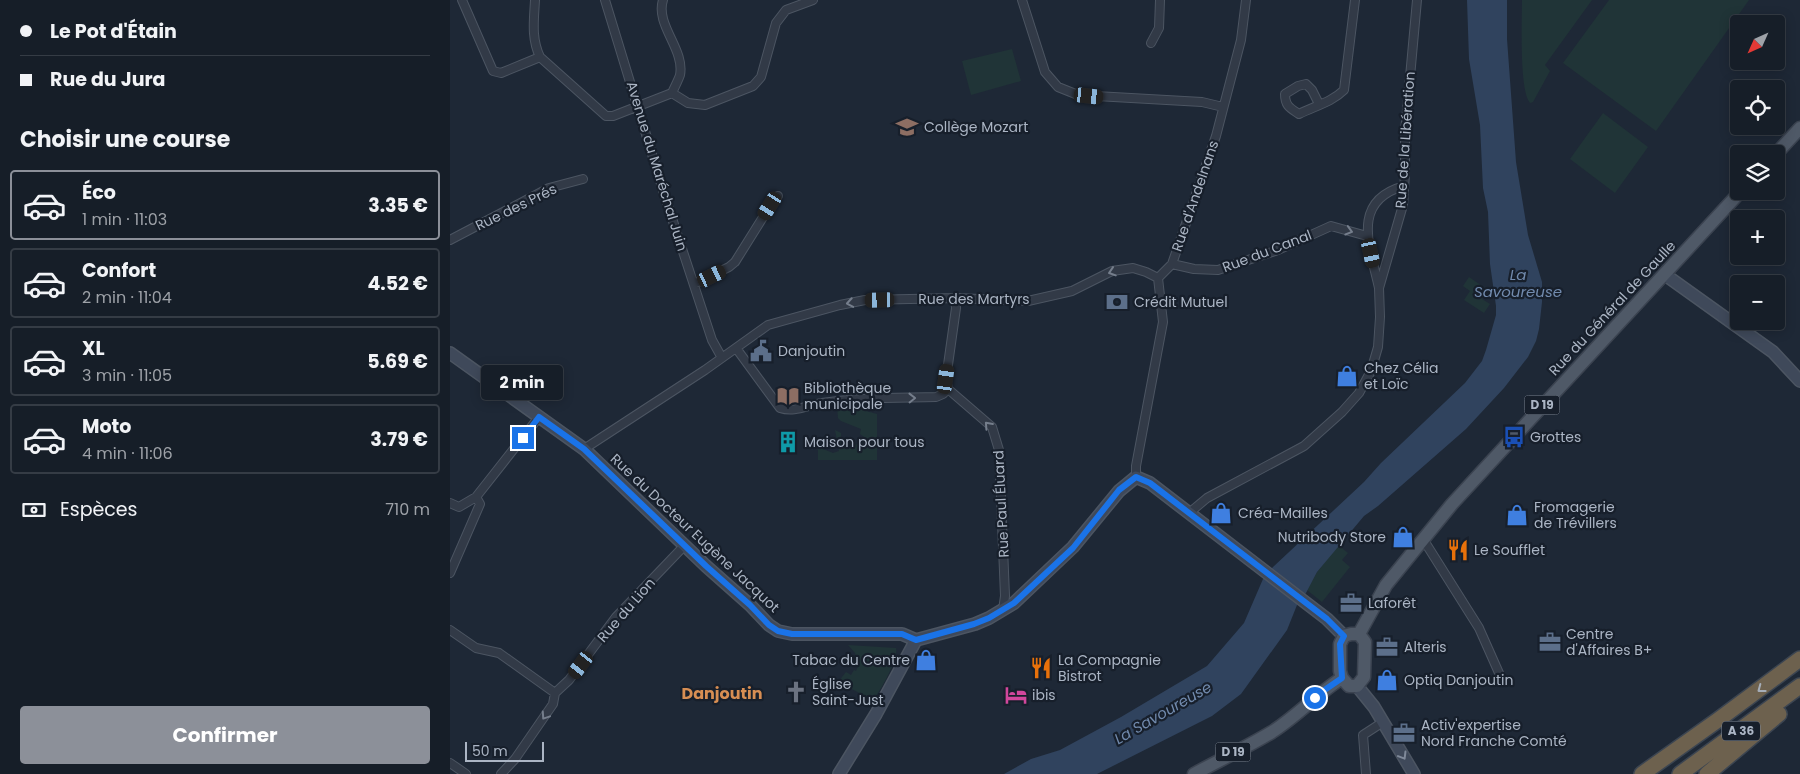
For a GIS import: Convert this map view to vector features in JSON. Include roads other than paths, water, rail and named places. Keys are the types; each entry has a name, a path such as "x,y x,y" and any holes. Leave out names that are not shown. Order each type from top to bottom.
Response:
{"highway":[{"name":"A 36","path":"1642,774 1800,659"},
{"name":"A 36","path":"1680,774 1800,686"},
{"path":"1707,774 1800,695"},
{"path":"1629,774 1718,720"}],"main road":[{"path":"1784,145 1800,128"},
{"name":"Rue du Général de Gaulle","path":"1359,634 1386,585 1452,504 1733,200"},
{"path":"1359,634 1365,642 1364,677 1357,686 1349,686 1342,678 1340,644 1344,636 1359,634"},
{"name":"D 19","path":"1194,774 1272,732 1342,678"}],"street":[{"path":"462,0 493,71 501,73 540,57"},
{"path":"535,0 533,36 535,47 540,57 606,116 613,116 672,93 680,75 679,58 663,16 661,5 663,0"},
{"name":"Avenue du Maréchal Juin","path":"605,0 712,340 722,358"},
{"path":"672,93 688,103 705,105 753,86 761,77 776,23 786,10 813,0"},
{"path":"1022,0 1045,72 1058,87 1078,95 1202,102 1223,107"},
{"path":"1151,43 1159,28 1160,0"},
{"name":"Rue d'Andelnans","path":"1158,278 1172,264 1216,136 1241,40 1246,0"},
{"path":"1319,104 1312,90 1306,84 1298,86 1285,94 1285,102 1289,108 1299,114 1319,104 1336,99 1344,90 1355,0"},
{"name":"Rue de la Libération","path":"1189,513 1207,498 1304,446 1342,412 1359,393 1372,371 1378,346 1379,288 1404,205 1405,132 1417,0"},
{"name":"Rue des Prés","path":"450,240 549,188 583,179"},
{"path":"1379,288 1367,236 1369,212 1378,200 1393,189 1404,186"},
{"path":"694,284 729,267 735,262 778,196"},
{"name":"Rue du Canal","path":"1172,264 1194,269 1218,270 1278,250 1331,226 1367,236"},
{"name":"Rue des Martyrs","path":"584,449 722,358 768,325 865,300 955,298 1028,301 1072,291 1112,271 1133,268 1158,278"},
{"path":"1664,274 1773,352 1800,381"},
{"path":"1158,278 1163,322 1136,477 1150,483 1327,619 1344,636"},
{"path":"736,348 780,408 788,411 821,403 882,398 936,397 948,389 946,379 956,308 955,298"},
{"name":"Rue du Docteur Eugène Jacquot","path":"450,353 584,449 769,625 778,631 792,634 902,634 916,640 974,624 1003,610 1018,600 1073,548 1119,490 1136,477"},
{"name":"Rue Paul Éluard","path":"948,389 992,427 999,450 1005,596 1003,610"},
{"path":"450,503 459,507 476,497 539,417"},
{"path":"450,573 480,504 476,497"},
{"path":"1423,539 1478,628 1499,673"},
{"name":"Rue du Lion","path":"501,774 515,758 553,704 555,693 569,680 616,617 685,545"},
{"path":"450,630 476,648 499,653 555,693"},
{"path":"839,774 876,714 916,640"},
{"path":"1357,686 1374,707 1414,774"},
{"path":"1366,774 1364,735 1383,722"},
{"path":"450,763 466,774"}],"water":[{"name":"La Savoureuse","path":"1467,0 1507,0 1507,39 1516,162 1528,235 1542,282 1539,329 1536,341 1528,357 1504,388 1466,429 1364,516 1317,572 1297,605 1287,630 1241,694 1212,716 1097,774 1004,774 1031,759 1060,750 1121,717 1207,666 1244,623 1263,579 1273,567 1364,482 1381,463 1465,383 1482,361 1496,315 1496,306 1490,264 1488,212 1483,188 1480,125 1469,59"}],"place":[{"name":"Collège Mozart","path":"907,127"},
{"name":"Crédit Mutuel","path":"1117,302"},
{"name":"Danjoutin","path":"761,351"},
{"name":"Chez Célia et Loïc","path":"1347,376"},
{"name":"Bibliothèque municipale","path":"788,396"},
{"name":"Grottes","path":"1514,437"},
{"name":"Maison pour tous","path":"788,442"},
{"name":"Créa-Mailles","path":"1221,513"},
{"name":"Fromagerie de Trévillers","path":"1517,515"},
{"name":"Nutribody Store","path":"1403,537"},
{"name":"Le Soufflet","path":"1458,550"},
{"name":"Laforêt","path":"1351,603"},
{"name":"Centre d'Affaires B+","path":"1550,642"},
{"name":"Alteris","path":"1387,647"},
{"name":"Tabac du Centre","path":"926,660"},
{"name":"La Compagnie Bistrot","path":"1041,668"},
{"name":"Optiq Danjoutin","path":"1387,680"},
{"name":"Église Saint-Just","path":"796,692"},
{"name":"ibis","path":"1016,695"},
{"name":"Activ'expertise Nord Franche Comté","path":"1404,733"}],"district":[{"name":"Danjoutin","path":"722,693"}]}
